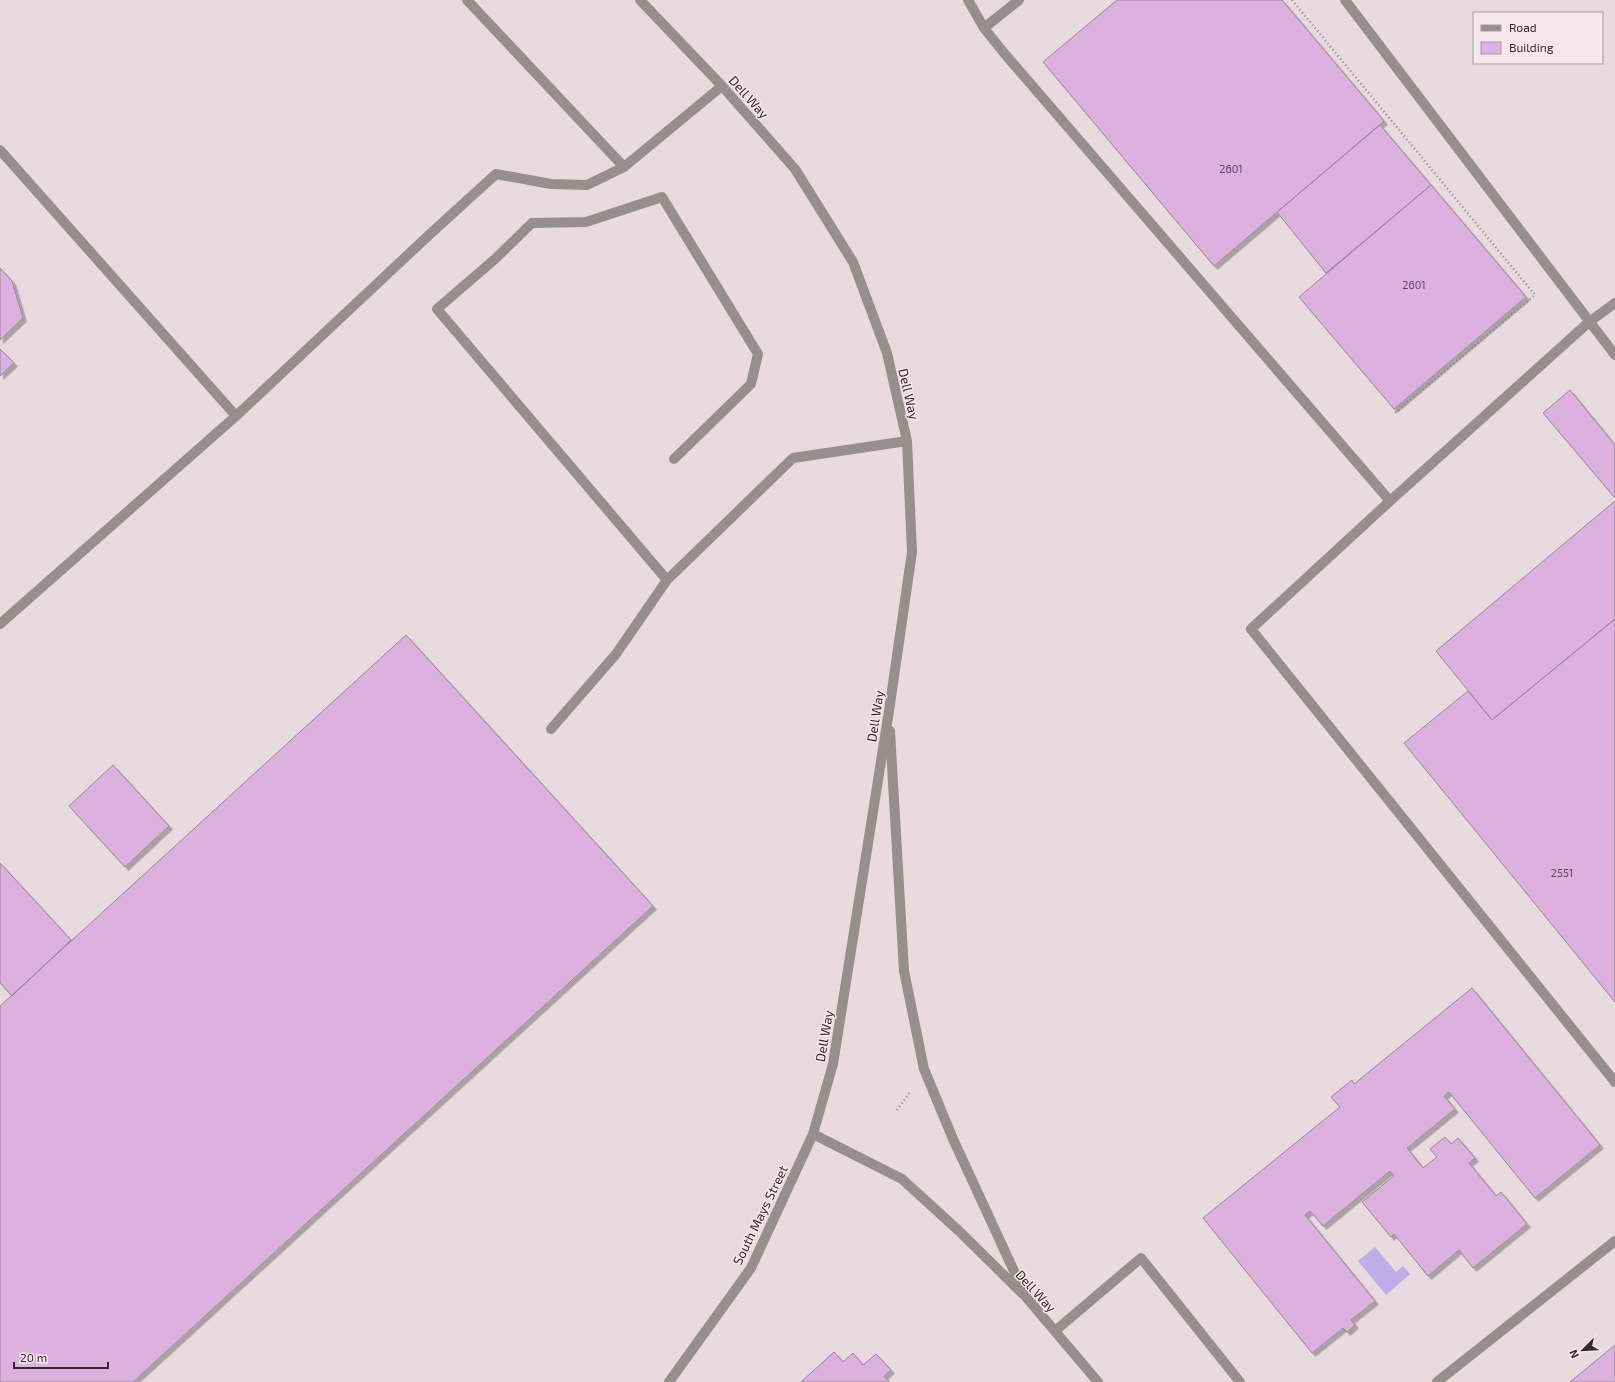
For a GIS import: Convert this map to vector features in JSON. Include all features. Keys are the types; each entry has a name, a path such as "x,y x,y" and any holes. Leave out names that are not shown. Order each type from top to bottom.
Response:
{"street":[{"path":"467,0 624,167"},
{"name":"Dell Way","path":"640,0 722,86 796,168 853,262 886,353 907,441 912,552 889,711 833,1064 813,1134 902,1179 959,1231 1026,1297 1098,1382"},
{"path":"968,0 984,28 1390,501"},
{"path":"984,28 1019,0"},
{"path":"1345,0 1615,355"},
{"path":"0,624 236,416 496,174 551,184 587,185 624,167 722,86"},
{"path":"0,150 236,416"},
{"path":"667,580 437,309 495,259 532,223 586,222 662,197 758,354 750,384 674,459"},
{"path":"1615,303 1589,322 1390,501 1251,629 1615,1082"},
{"path":"551,729 616,654 667,580 793,458 907,441"},
{"path":"889,711 897,874 904,971 924,1069 953,1139 1026,1297"},
{"name":"South Mays Street","path":"669,1382 751,1268 813,1134"},
{"path":"1437,1382 1615,1241"},
{"path":"1055,1331 1141,1258 1240,1382"}],"path":[{"path":"1292,0 1535,295 1395,413"},
{"path":"897,1110 911,1091"}],"shaded area":[{"path":"1375,1247 1396,1272 1403,1266 1410,1274 1386,1295 1358,1261"}],"building":[{"path":"1117,0 1282,0 1384,121 1214,266 1043,62"},
{"path":"1380,125 1431,185 1326,273 1277,212"},
{"path":"1431,185 1526,297 1394,409 1299,297"},
{"path":"0,268 12,281 23,318 0,340"},
{"path":"0,349 14,363 0,376"},
{"path":"1570,390 1615,445 1615,498 1543,413"},
{"path":"1615,501 1615,619 1492,720 1436,651"},
{"path":"1615,619 1615,1002 1404,743 1468,691 1492,720"},
{"path":"406,635 653,906 133,1382 0,1382 0,1006"},
{"path":"113,765 169,826 125,867 69,806"},
{"path":"0,863 71,940 12,996 0,983"},
{"path":"1472,988 1600,1145 1535,1198 1449,1092 1444,1096 1455,1109 1407,1148 1423,1168 1437,1157 1430,1149 1445,1137 1451,1144 1458,1138 1475,1158 1469,1163 1496,1196 1501,1192 1527,1224 1473,1268 1459,1250 1428,1276 1394,1234 1391,1237 1362,1202 1394,1176 1390,1171 1323,1226 1310,1211 1305,1215 1375,1301 1351,1320 1355,1325 1347,1332 1343,1328 1312,1353 1203,1218 1340,1107 1331,1097 1352,1080 1354,1084"},
{"path":"1615,1345 1615,1382 1570,1382"},
{"path":"834,1352 843,1362 853,1353 863,1365 876,1354 891,1370 884,1376 889,1382 801,1382"}]}
